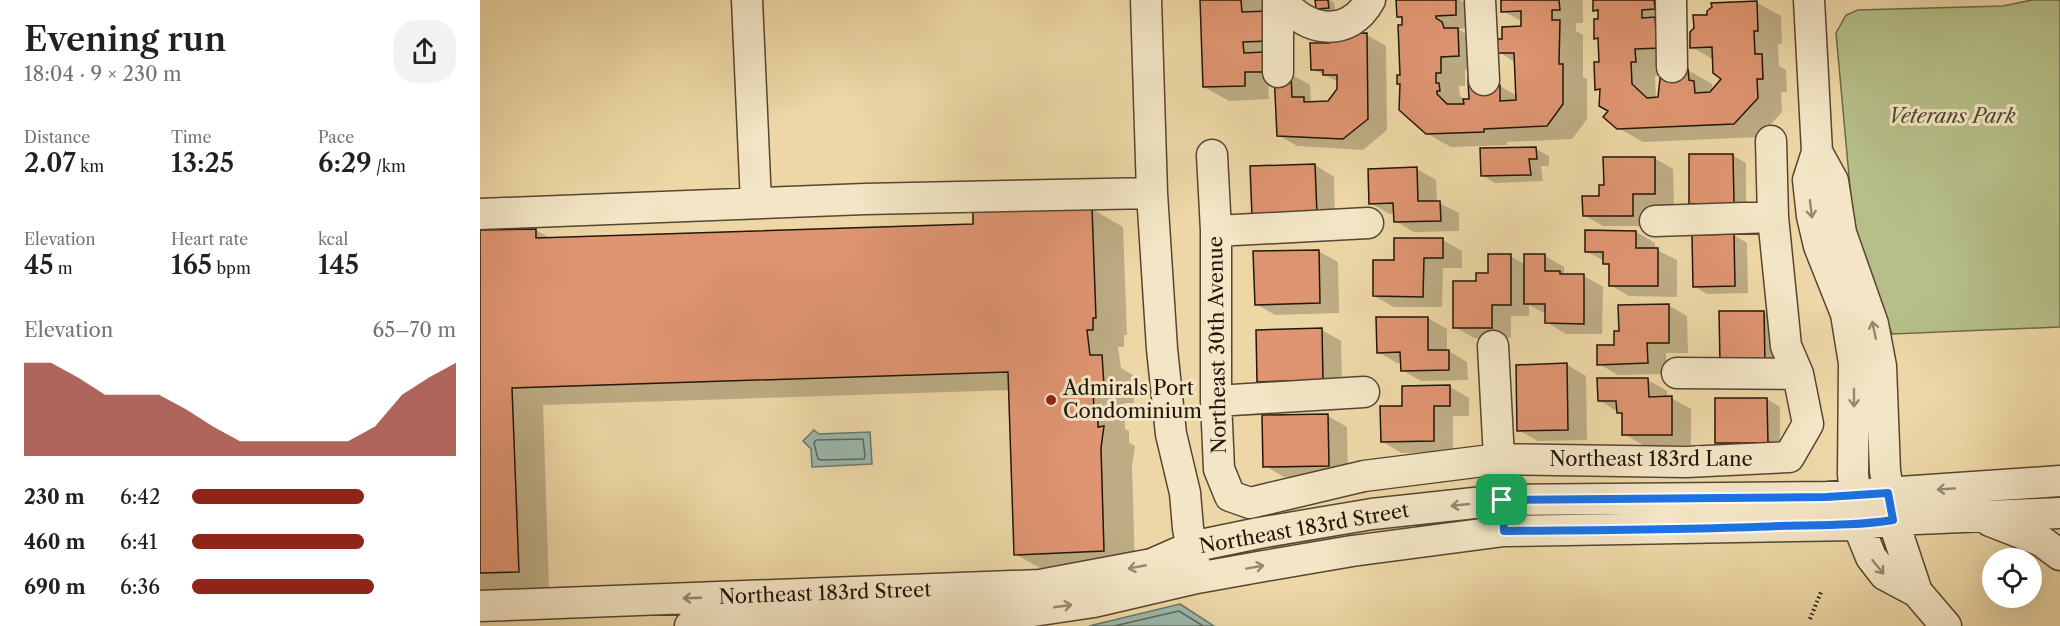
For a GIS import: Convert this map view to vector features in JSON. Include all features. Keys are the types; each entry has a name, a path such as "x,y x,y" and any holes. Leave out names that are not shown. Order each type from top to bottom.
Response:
{"street":[{"path":"747,0 756,203"},
{"path":"1146,0 1152,193 1162,349 1171,434 1185,494 1188,528 1197,578"},
{"path":"1280,0 1299,19 1311,25 1324,27 1337,26 1350,21 1370,0"},
{"path":"1278,72 1280,0"},
{"path":"1480,0 1484,80"},
{"path":"1671,0 1672,67"},
{"path":"1809,0 1817,152 1808,180 1812,216 1819,246 1846,314 1854,363 1854,494 1858,525 1871,557 1885,575 1917,592"},
{"path":"1677,372 1798,374 1786,346 1773,217 1771,141"},
{"path":"1817,152 1833,181 1841,233 1873,324 1881,366 1883,431 1890,507 1917,592 1944,625"},
{"name":"Northeast 30th Avenue","path":"1212,155 1216,231 1216,401 1219,469 1230,496"},
{"path":"480,214 864,199 1152,193"},
{"path":"1655,221 1773,217"},
{"path":"1216,231 1368,223"},
{"path":"1493,346 1504,531"},
{"name":"Northeast 183rd Lane","path":"1230,496 1250,503 1364,476 1499,459 1686,462 1790,457 1808,424 1798,374"},
{"path":"1216,401 1364,392"},
{"name":"Northeast 183rd Street","path":"690,626 1019,613 1094,602 1197,578 1352,551 1504,531 1858,525 1890,507 2060,481"},
{"name":"Northeast 183rd Street","path":"480,606 1040,585 1152,564 1191,547 1372,514 1502,500 1827,497 1854,494 1890,507 1982,518 2060,513"},
{"path":"1982,518 2041,541 2060,555"}],"path":[{"path":"1810,619 1821,592"}],"green space":[{"name":"Veterans Park","path":"2032,0 2060,0 2060,327 1892,334 1854,231 1836,33 1846,15 1858,10 2003,6"}],"water":[{"path":"814,430 819,434 870,432 872,464 812,467 811,449 803,441"},
{"path":"1180,604 1214,626 1089,626"}],"building":[{"path":"1200,0 1241,0 1242,12 1269,11 1270,41 1243,42 1244,53 1264,52 1265,72 1245,72 1245,86 1203,87"},
{"path":"1315,0 1328,0 1329,8 1316,9"},
{"path":"1396,0 1456,0 1456,15 1436,16 1436,18 1442,22 1444,28 1458,28 1459,56 1441,57 1441,73 1436,73 1436,83 1439,83 1440,91 1437,91 1437,94 1447,104 1464,104 1463,99 1469,99 1468,80 1500,85 1500,101 1516,100 1514,53 1497,53 1497,39 1502,39 1502,27 1521,26 1521,11 1501,12 1501,0 1559,0 1560,10 1552,10 1552,20 1560,20 1559,64 1563,64 1563,104 1547,126 1484,129 1484,132 1426,134 1399,110 1398,25 1402,25 1402,17 1397,17"},
{"path":"1593,0 1654,0 1655,9 1642,10 1642,18 1655,17 1656,31 1660,31 1661,48 1635,49 1636,62 1631,62 1632,84 1647,98 1658,97 1661,70 1688,69 1689,80 1694,81 1695,93 1710,92 1721,79 1713,73 1712,47 1690,48 1690,32 1694,28 1693,15 1707,15 1707,11 1712,7 1711,3 1757,1 1758,31 1754,31 1755,54 1762,54 1763,79 1757,79 1758,98 1734,124 1617,129 1603,117 1608,111 1599,106 1600,89 1595,90 1594,62 1599,62 1598,38 1594,39 1594,19 1598,19 1598,10 1593,11"},
{"path":"1367,33 1368,119 1343,139 1277,136 1274,73 1291,73 1292,97 1304,97 1304,102 1328,101 1337,89 1337,75 1323,75 1323,70 1311,70 1310,43 1329,43 1329,34"},
{"path":"1536,147 1537,159 1529,159 1531,175 1481,176 1480,148"},
{"path":"1689,154 1733,154 1734,204 1689,204"},
{"path":"1603,157 1655,157 1655,194 1633,194 1633,216 1583,216 1582,196 1599,196 1599,185 1604,185"},
{"path":"1315,164 1317,215 1252,217 1250,166"},
{"path":"1417,167 1418,201 1440,201 1441,221 1394,222 1393,203 1369,204 1368,169"},
{"name":"Admirals Port Condominium","path":"1092,208 1096,318 1093,318 1093,330 1087,330 1090,355 1102,355 1104,386 1093,386 1094,411 1098,412 1098,427 1104,426 1101,448 1104,551 1014,555 1008,372 512,388 519,572 480,573 480,230 536,229 536,238 973,224 973,212"},
{"path":"1585,230 1636,231 1636,248 1658,248 1658,286 1609,286 1609,264 1603,264 1603,252 1585,252"},
{"path":"1734,234 1735,286 1693,287 1692,235"},
{"path":"1394,238 1443,238 1443,258 1424,258 1423,297 1373,296 1373,260 1394,260"},
{"path":"1319,250 1320,303 1255,305 1253,251"},
{"path":"1488,254 1511,254 1511,305 1492,305 1492,328 1453,328 1453,281 1476,281 1476,273 1488,273"},
{"path":"1524,254 1545,254 1545,271 1560,271 1560,274 1584,274 1584,324 1545,323 1545,304 1524,304"},
{"path":"1669,304 1669,343 1647,343 1648,363 1597,365 1597,345 1614,345 1614,331 1619,331 1618,305"},
{"path":"1719,311 1764,311 1765,363 1720,364"},
{"path":"1376,317 1428,317 1428,350 1449,350 1449,370 1401,371 1400,352 1377,353"},
{"path":"1322,328 1323,380 1257,382 1256,330"},
{"path":"1567,363 1568,430 1517,431 1516,365"},
{"path":"1597,378 1648,378 1649,397 1672,396 1672,435 1622,435 1622,413 1617,413 1616,401 1598,401"},
{"path":"1450,385 1450,406 1434,406 1434,441 1381,442 1380,406 1402,406 1402,386"},
{"path":"1715,398 1767,398 1768,443 1715,443"},
{"path":"1328,414 1329,466 1263,467 1262,415"}],"place":[{"name":"Admirals Port Condominium","path":"1051,400"}],"route":[{"path":"1888,493 1893,520 1858,525 1504,531 1502,500 1827,497 1888,493"}]}
